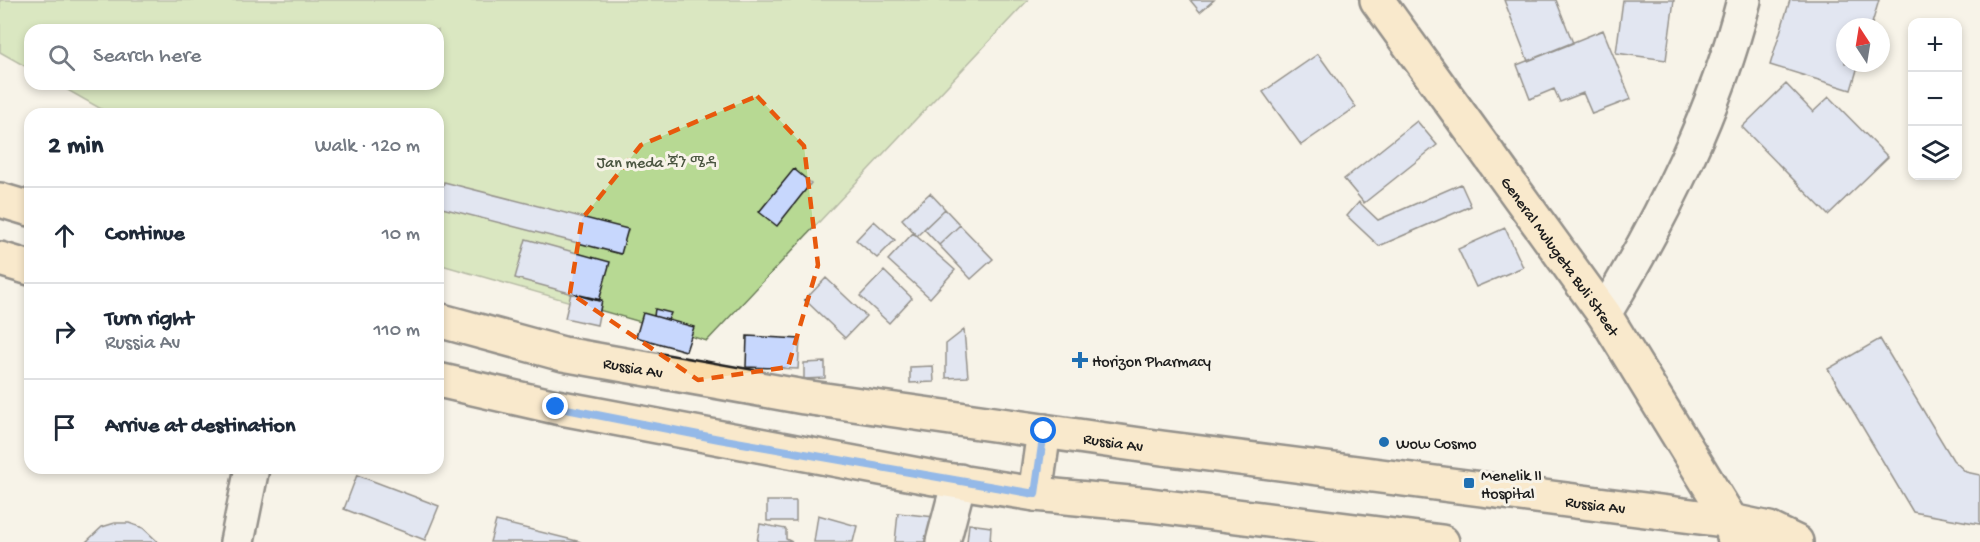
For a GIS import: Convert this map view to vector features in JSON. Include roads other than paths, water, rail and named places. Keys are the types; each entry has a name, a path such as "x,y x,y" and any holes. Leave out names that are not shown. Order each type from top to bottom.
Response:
{"main road":[{"name":"General Mulugeta Buli Street","path":"1377,0 1604,314 1733,532"},
{"path":"0,200 24,207"},
{"path":"0,259 24,266"},
{"name":"Russia Av","path":"444,322 563,354 804,397 1733,532 1769,529 1794,540"},
{"path":"444,381 556,407 708,437 1035,494 1150,505 1442,542"},
{"path":"1035,494 1044,431"}],"street":[{"path":"1604,314 1642,251 1675,188 1734,39 1744,0"},
{"path":"237,542 251,474"},
{"path":"943,542 959,481"}],"place":[{"name":"Horizon Pharmacy","path":"1080,360"},
{"name":"Wow Cosmo","path":"1384,442"},
{"name":"Menelik II Hospital","path":"1469,483"}],"park label":[{"name":"Jan meda ጃን ሜዳ","path":"657,161"}]}
